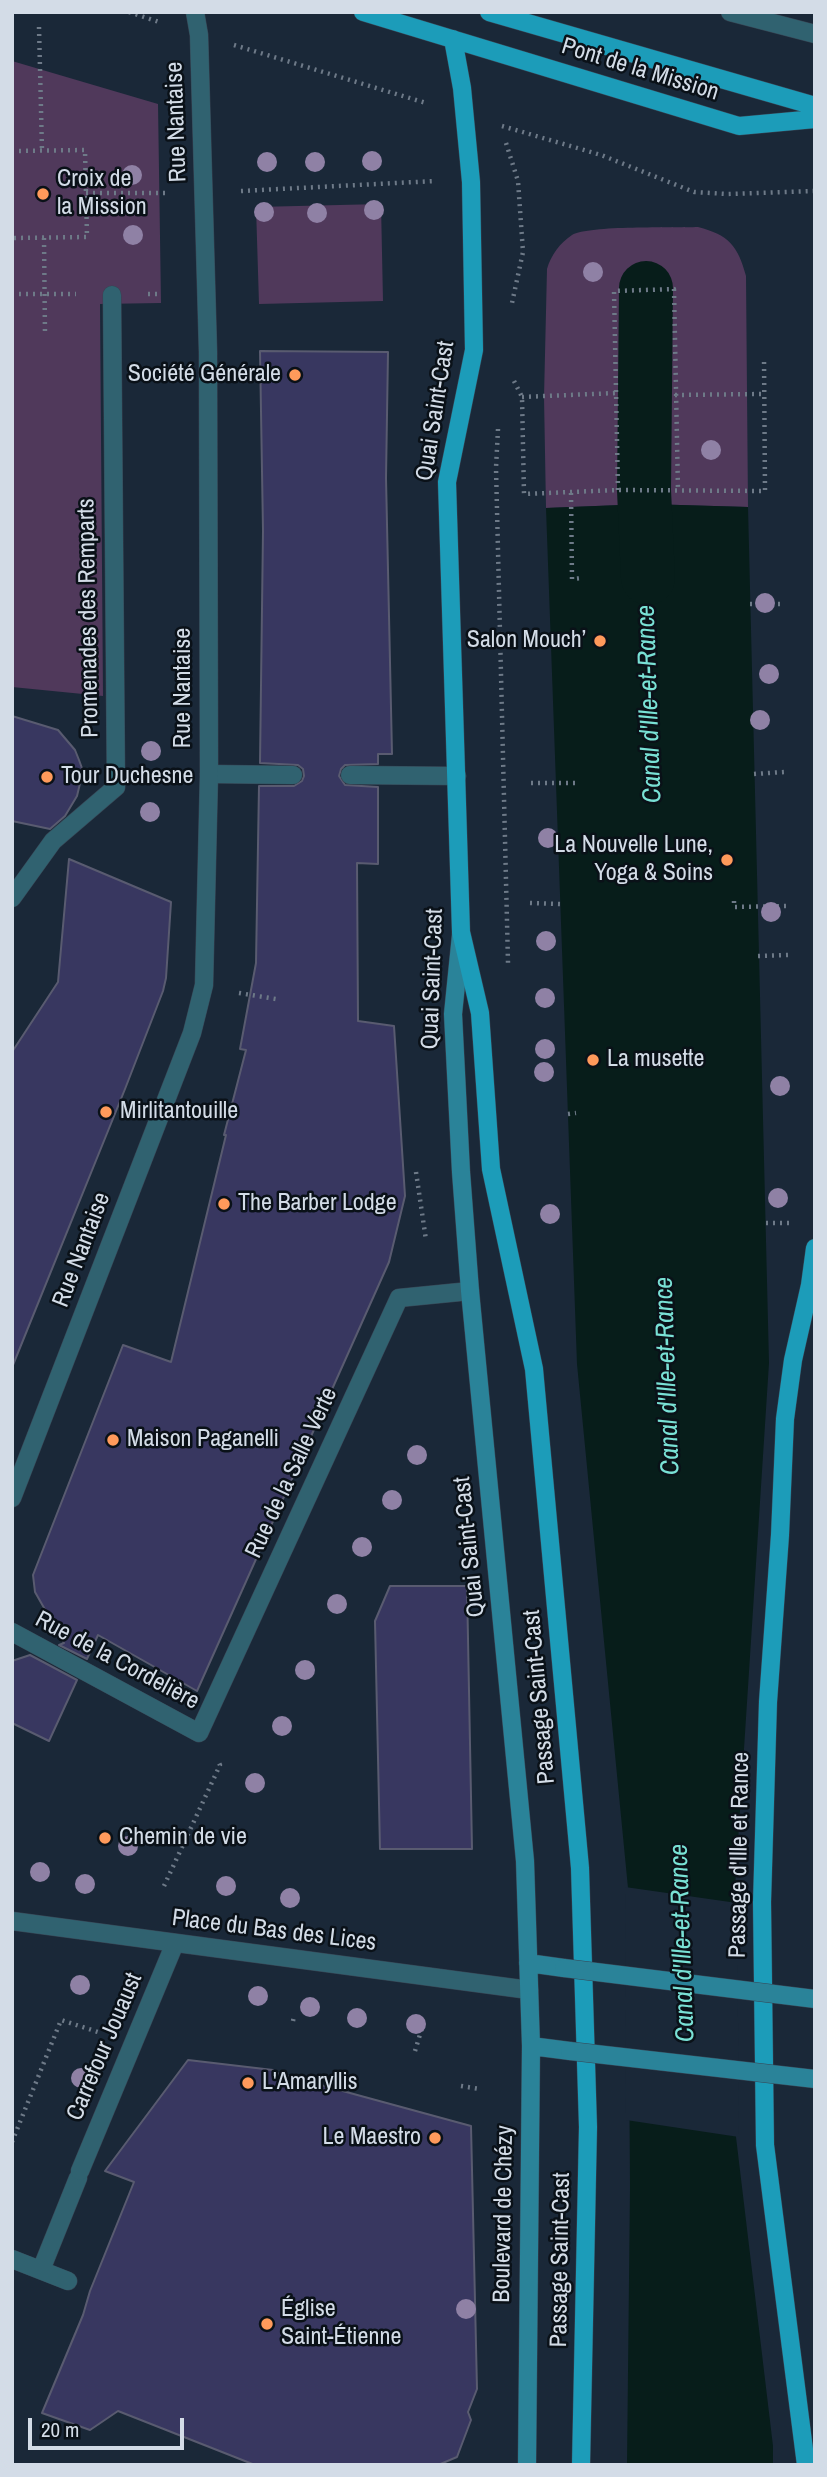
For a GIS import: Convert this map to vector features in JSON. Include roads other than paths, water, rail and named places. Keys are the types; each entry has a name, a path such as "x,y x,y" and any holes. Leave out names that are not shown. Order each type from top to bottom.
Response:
{"main road":[{"name":"Pont de la Mission","path":"363,12 739,126 815,119"},
{"name":"Pont de la Mission","path":"489,12 815,106"},
{"name":"Quai Saint-Cast","path":"453,39 462,88 471,182 474,350 447,482 461,932 453,1014 470,1291 525,1861 528,1963"},
{"name":"Passage Saint-Cast","path":"461,932 480,1013 491,1169 534,1369 580,1868 588,2127 581,2465"},
{"name":"Passage d'Ille et Rance","path":"806,2465 765,2146 762,1902 768,1715 785,1419 793,1360 810,1285 815,1248"},
{"path":"528,1963 815,1999"},
{"name":"Boulevard de Chézy","path":"527,2465 531,2046 528,1963"},
{"path":"531,2046 815,2079"}],"street":[{"name":"Rue Nantaise","path":"12,1498 192,1033 204,985 209,774 208,352 199,35 195,12"},
{"path":"730,12 815,34"},
{"name":"Promenades des Remparts","path":"12,898 54,841 116,787 112,295"},
{"path":"209,774 293,775"},
{"path":"349,775 457,776"},
{"name":"Rue de la Salle Verte","path":"200,1733 399,1298 470,1291"},
{"name":"Rue de la Cordelière","path":"12,1632 200,1733"},
{"name":"Place du Bas des Lices","path":"12,1920 529,1990"},
{"name":"Carrefour Jouaust","path":"41,2270 175,1942"},
{"path":"12,2259 68,2281"}],"water":[{"path":"646,504 748,507 769,1363 734,1903 736,2137 773,2446 773,2465 627,2465 630,2187 628,1888 577,1364 546,508"}],"waterway":[{"name":"Canal d'Ille-et-Rance","path":"646,288 644,490 648,578"}],"place":[{"name":"Croix de la Mission","path":"43,194"},
{"name":"Société Générale","path":"295,375"},
{"name":"Salon Mouch’","path":"600,641"},
{"name":"Tour Duchesne","path":"47,777"},
{"name":"La Nouvelle Lune, Yoga & Soins","path":"727,860"},
{"name":"La musette","path":"593,1060"},
{"name":"Mirlitantouille","path":"106,1112"},
{"name":"The Barber Lodge","path":"224,1204"},
{"name":"Maison Paganelli","path":"113,1440"},
{"name":"Chemin de vie","path":"105,1838"},
{"name":"L'Amaryllis","path":"248,2083"},
{"name":"Le Maestro","path":"435,2138"},
{"name":"Église Saint-Étienne","path":"267,2324"}]}
